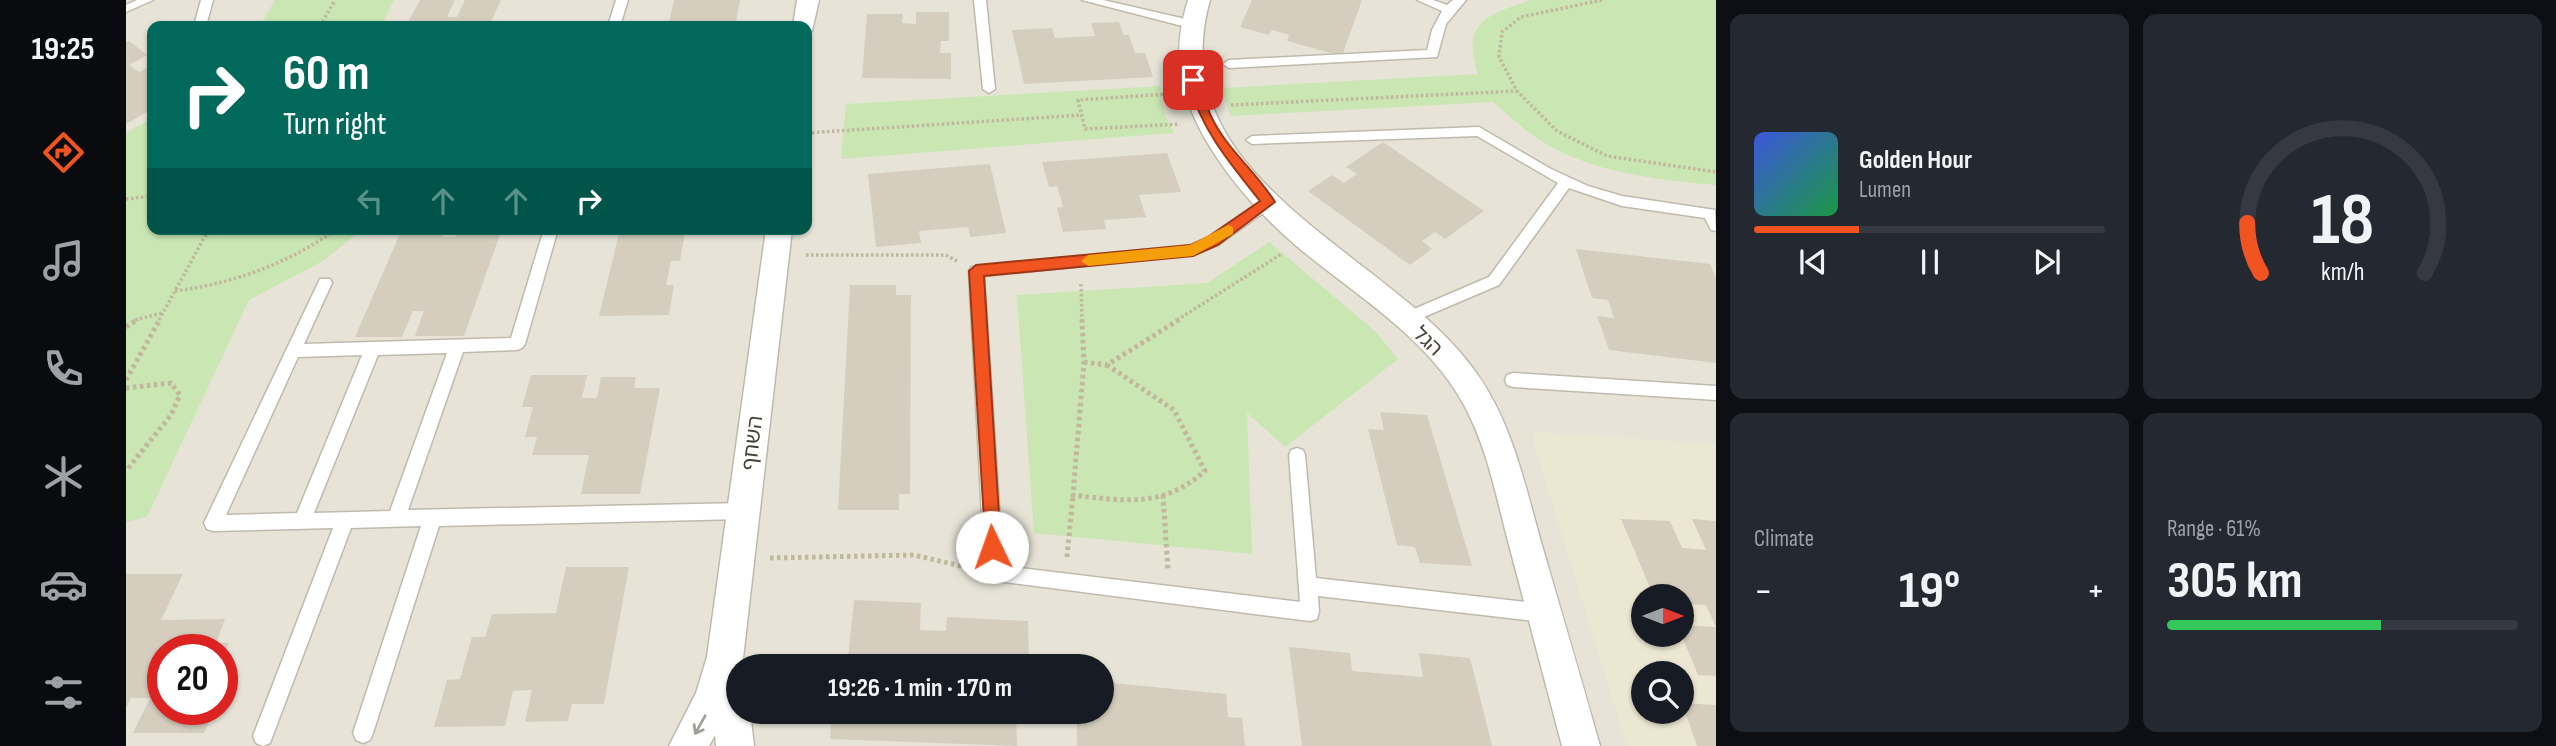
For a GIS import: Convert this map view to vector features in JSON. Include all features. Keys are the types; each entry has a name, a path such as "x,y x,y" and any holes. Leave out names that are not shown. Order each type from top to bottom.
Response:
{"street":[{"path":"805,21 808,0"},
{"name":"הגל","path":"1195,12 1188,51 1202,107 1223,147 1268,202 1405,319 1461,375 1485,414 1501,456 1581,746"},
{"name":"השחף","path":"688,746 713,700 725,657 777,242"},
{"name":"השחף","path":"725,657 735,746"}],"lane":[{"path":"126,9 146,0"},
{"path":"201,21 207,0"},
{"path":"616,21 622,0"},
{"path":"980,0 989,89"},
{"path":"1088,0 1195,12"},
{"path":"1423,0 1449,10"},
{"path":"1229,65 1433,54 1434,33 1449,10 1460,0"},
{"path":"1252,140 1479,131 1566,182 1622,201 1710,214 1716,226"},
{"path":"1405,319 1494,281 1566,182"},
{"path":"1268,202 1213,241 1193,250 976,271 994,574 1310,612 1297,456"},
{"path":"292,351 517,344 549,235"},
{"path":"325,283 213,523 743,511"},
{"path":"396,519 457,345"},
{"path":"302,521 373,348"},
{"path":"1513,380 1716,393"},
{"path":"363,733 433,518"},
{"path":"263,736 345,520"},
{"path":"1308,586 1544,613"}],"path":[{"path":"323,21 335,0"},
{"path":"1601,0 1521,17 1502,32 1499,57 1517,91 1557,131 1607,156 1716,172"},
{"path":"1202,107 1085,129 1077,100 1202,107 1517,91"},
{"path":"812,133 1082,115"},
{"path":"126,199 147,197"},
{"path":"126,380 206,235"},
{"path":"175,291 219,286 257,274 301,255 329,235"},
{"path":"1107,365 1307,238"},
{"path":"777,242 946,255 976,271"},
{"path":"1064,583 1084,362 1080,262"},
{"path":"126,327 137,320 163,313"},
{"path":"1073,495 1141,501 1187,489 1205,471 1174,411 1151,391 1107,365 1084,362"},
{"path":"126,388 171,383 180,395 171,415 126,471"},
{"path":"1163,495 1169,595"},
{"path":"737,558 914,555 994,574"}],"shaded area":[{"path":"126,0 1716,0 1716,746 126,746"},
{"path":"1534,432 1716,444 1716,746 1627,746 1535,447"}],"green space":[{"path":"275,0 394,0 384,21 263,21"},
{"path":"1531,0 1716,0 1716,185 1627,173 1583,161 1536,138 1493,102 1231,116 1221,88 1478,74 1473,43 1475,32 1481,23 1490,16"},
{"path":"1160,86 1165,115 1174,133 841,159 846,104"},
{"path":"147,121 147,235 356,235 323,261 249,300 147,517 126,522 126,133"},
{"path":"1269,242 1375,331 1398,359 1285,447 1247,413 1252,554 1034,533 1017,295 1207,283"}],"building":[{"path":"420,0 455,0 447,17 457,17 465,0 501,0 491,21 409,21"},
{"path":"674,0 740,0 736,21 669,21"},
{"path":"1252,0 1362,0 1342,56 1287,41 1289,35 1272,30 1269,35 1240,27"},
{"path":"916,12 949,12 949,41 941,41 940,53 951,53 951,79 862,78 867,14 903,14 902,23 916,24"},
{"path":"1119,22 1124,35 1129,35 1135,53 1145,53 1153,77 1024,84 1012,30 1052,28 1055,38 1095,36 1091,23"},
{"path":"129,41 147,55 129,65 139,72 147,68 147,112 126,124 126,42"},
{"path":"1383,142 1484,211 1445,239 1435,232 1422,241 1432,249 1410,265 1308,191 1332,175 1344,183 1357,174 1346,167"},
{"path":"1167,153 1181,192 1139,195 1146,217 1104,220 1106,229 1063,232 1057,208 1063,207 1057,186 1049,187 1042,162"},
{"path":"990,164 1006,233 970,237 968,227 919,231 921,243 876,247 868,174"},
{"path":"399,235 500,235 464,336 415,336 424,311 413,311 402,337 355,337"},
{"path":"619,235 684,235 680,261 671,261 666,285 674,285 669,315 599,316"},
{"path":"1576,249 1710,264 1716,278 1716,363 1609,350 1597,316 1614,318 1608,300 1592,298"},
{"path":"850,285 896,285 896,295 911,295 910,494 899,494 899,510 838,510"},
{"path":"531,375 587,375 582,398 597,398 601,377 636,377 634,388 660,388 640,494 581,494 589,455 532,455 537,437 525,437 533,407 522,407"},
{"path":"1380,412 1427,415 1472,566 1420,563 1415,547 1397,545 1368,429 1384,430"},
{"path":"1621,519 1670,521 1682,548 1706,550 1692,519 1716,521 1716,627 1706,605 1694,604 1694,584 1648,584"},
{"path":"566,567 629,567 604,704 572,704 568,721 525,722 532,690 513,691 505,726 434,727 447,680 460,679 472,637 485,637 492,614 556,613"},
{"path":"126,574 183,574 161,620 225,619 219,634 147,634 147,698 131,698 126,708"},
{"path":"854,600 921,603 920,630 946,631 947,617 1028,621 1029,654 848,654"},
{"path":"1694,626 1716,627 1716,676 1698,675 1687,648 1694,648"},
{"path":"1289,647 1350,653 1352,671 1423,677 1419,653 1470,658 1492,746 1302,746"},
{"path":"1114,683 1226,694 1228,717 1242,718 1245,746 1077,746 1077,724 1114,724"},
{"path":"147,704 147,725 208,725 204,733 133,733"},
{"path":"1694,704 1716,705 1716,746 1697,746 1689,724 1694,724"},
{"path":"831,724 1016,724 1017,746 830,739"}],"slow traffic":[{"path":"1088,261 1180,253 1213,241 1228,230"}],"route":[{"path":"992,547 976,271 1193,250 1213,241 1268,202 1223,147 1204,115 1193,80"}]}
